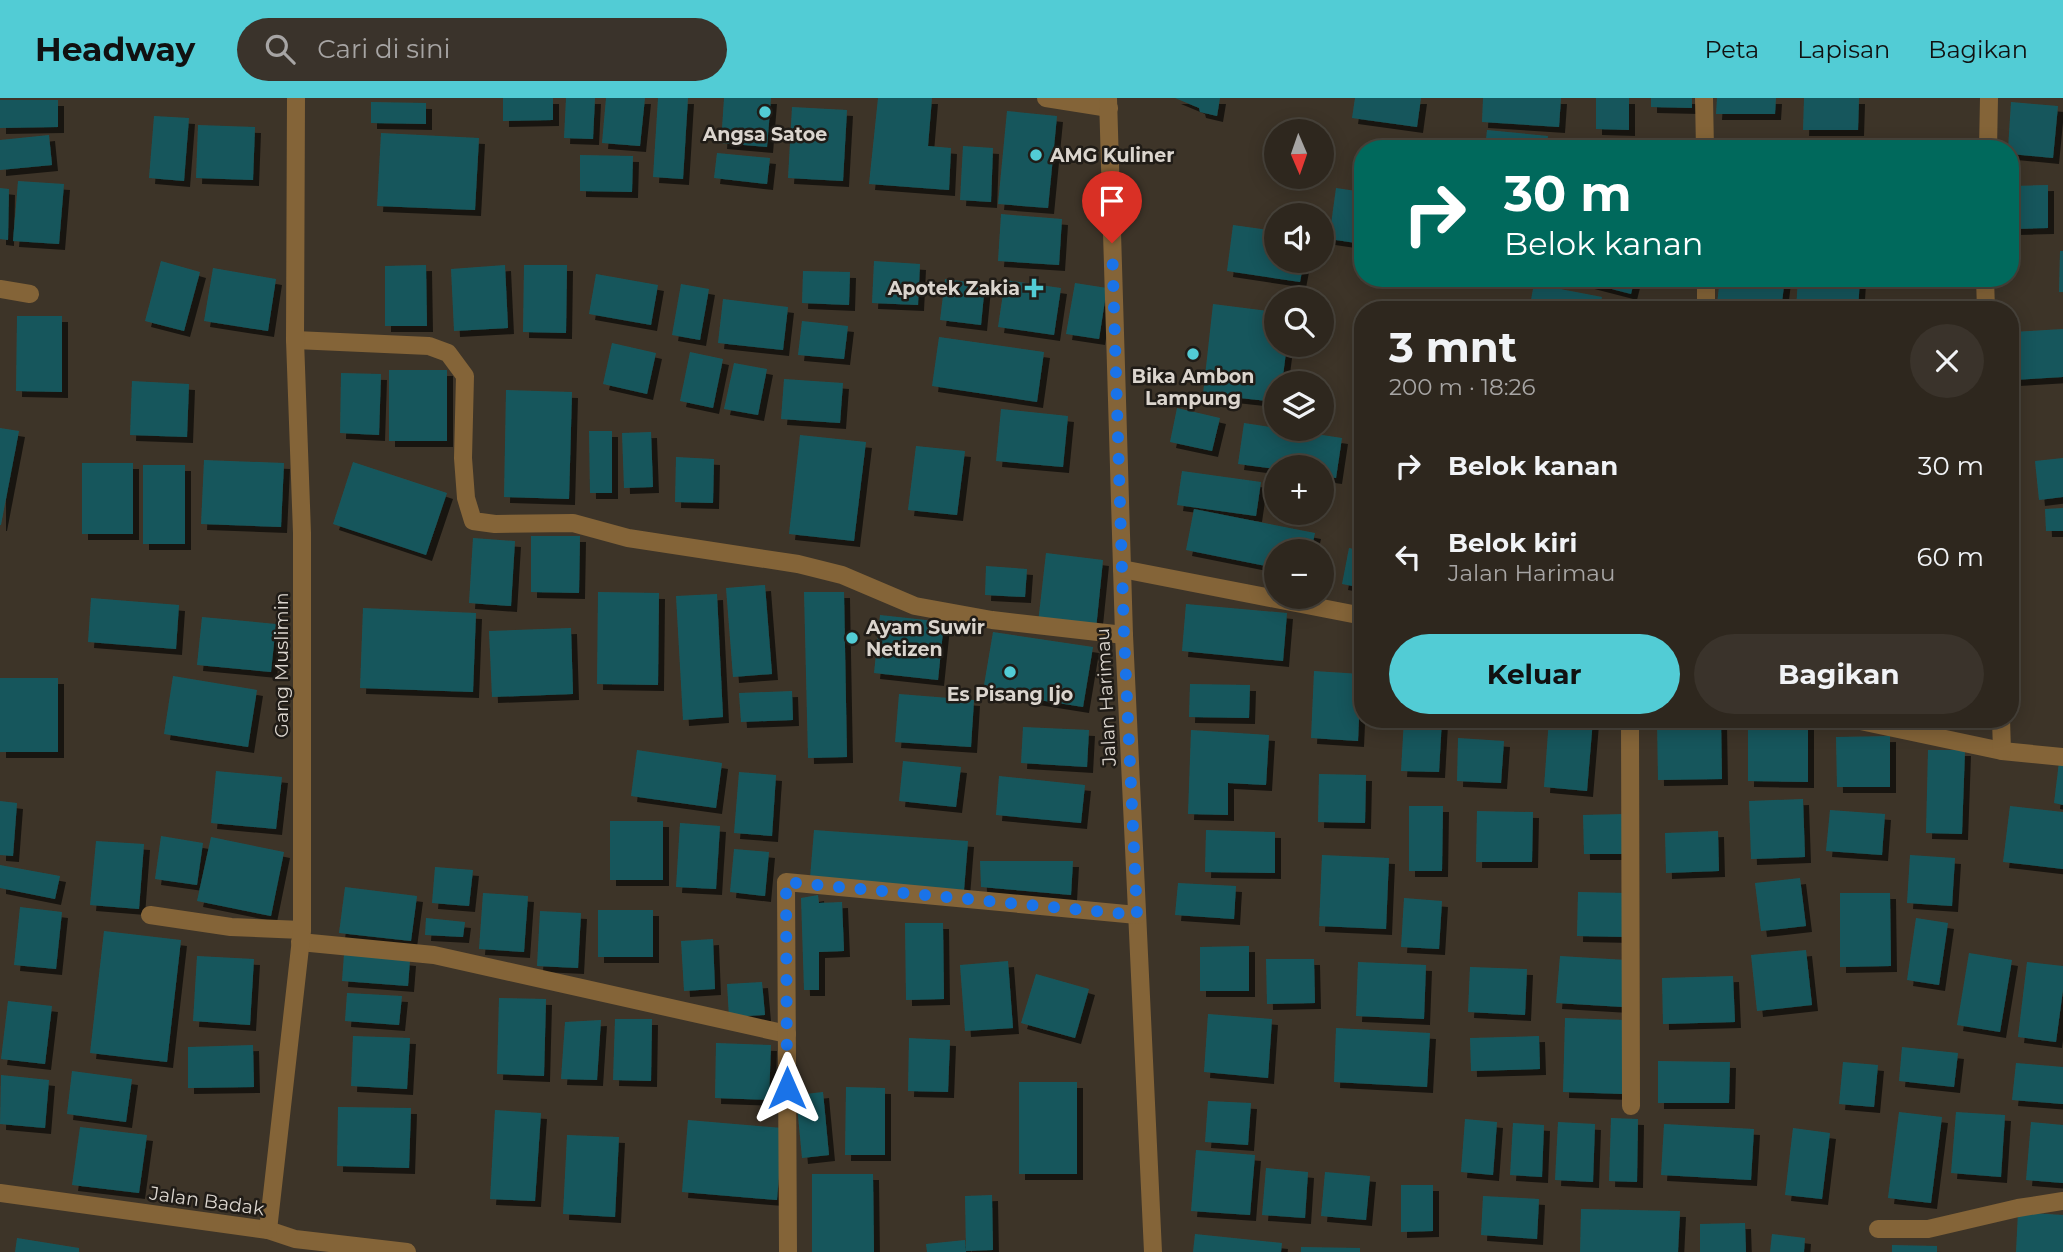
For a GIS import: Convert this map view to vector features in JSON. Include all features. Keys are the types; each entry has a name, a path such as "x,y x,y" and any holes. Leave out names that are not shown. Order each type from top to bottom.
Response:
{"street":[{"name":"Gang Muslimin","path":"268,1230 301,936 302,533 295,340 296,98"},
{"path":"1045,98 1108,103"},
{"path":"1704,98 1705,140"},
{"path":"1988,140 1989,98"},
{"name":"Jalan Harimau","path":"1108,103 1124,635 1153,1252"},
{"path":"0,289 30,293"},
{"path":"295,340 429,346 448,353 465,376 463,457 466,498 473,521 495,524 573,523 628,538 798,564 842,575 915,606 992,620 1124,635"},
{"path":"1122,569 1354,614"},
{"path":"1630,728 1631,1106"},
{"path":"1893,728 2002,751 2063,757"},
{"path":"2001,728 2002,751"},
{"path":"788,1252 786,882 1137,915"},
{"path":"150,915 434,955 787,1034"},
{"name":"Jalan Badak","path":"0,1193 268,1230 294,1245 407,1252"},
{"path":"1878,1229 1928,1229 2018,1208 2063,1201"}],"building":[{"path":"503,98 553,98 553,120 503,121"},
{"path":"566,98 595,98 593,139 564,138"},
{"path":"606,98 645,98 640,146 602,143"},
{"path":"658,98 688,98 683,179 653,177"},
{"path":"724,98 771,98 767,147 721,143"},
{"path":"878,98 932,98 928,146 951,148 949,190 869,184"},
{"path":"1175,98 1220,98 1217,116 1200,112 1199,108"},
{"path":"1355,98 1421,98 1417,127 1352,118"},
{"path":"1483,98 1561,98 1559,127 1482,122"},
{"path":"1596,98 1629,98 1629,130 1596,129"},
{"path":"1651,98 1692,98 1692,108 1651,107"},
{"path":"1717,98 1776,98 1775,114 1716,114"},
{"path":"1804,98 1859,98 1858,130 1803,130"},
{"path":"0,100 58,100 58,127 0,128"},
{"path":"371,102 426,103 426,124 371,123"},
{"path":"2011,102 2058,106 2053,158 2019,155 2019,140 2009,140"},
{"path":"792,107 847,110 843,181 788,178"},
{"path":"1007,111 1057,116 1048,208 998,204"},
{"path":"154,116 189,118 184,181 149,178"},
{"path":"198,125 255,127 253,180 196,178"},
{"path":"1487,130 1548,136 1547,140 1486,140"},
{"path":"381,133 479,138 475,210 377,206"},
{"path":"49,135 52,165 0,170 0,140"},
{"path":"963,146 993,148 991,202 960,200"},
{"path":"717,153 770,158 767,184 714,178"},
{"path":"580,155 633,156 632,192 580,191"},
{"path":"18,181 64,184 59,244 13,241"},
{"path":"2048,185 2048,228 2019,229 2019,186"},
{"path":"0,188 9,189 8,240 0,239"},
{"path":"1336,188 1354,191 1354,243 1334,240"},
{"path":"1001,214 1062,219 1059,265 998,261"},
{"path":"1233,225 1264,229 1264,273 1302,273 1300,282 1227,271"},
{"path":"2060,251 2063,251 2063,292 2059,292"},
{"path":"161,261 200,272 184,331 145,321"},
{"path":"874,261 920,264 918,305 872,303"},
{"path":"426,265 427,326 385,326 385,266"},
{"path":"505,265 508,328 454,331 451,269"},
{"path":"524,265 567,265 566,333 523,332"},
{"path":"213,268 276,279 268,331 204,321"},
{"path":"803,271 850,272 849,305 802,303"},
{"path":"596,274 658,285 651,325 589,314"},
{"path":"945,279 985,284 981,325 940,320"},
{"path":"1005,280 1061,288 1054,335 998,327"},
{"path":"1075,283 1107,288 1099,339 1066,334"},
{"path":"681,284 709,289 700,340 672,335"},
{"path":"1533,287 1550,287 1602,297 1601,301 1531,301"},
{"path":"1604,287 1633,287 1631,294"},
{"path":"1719,287 1784,287 1782,301 1717,301"},
{"path":"1797,287 1859,287 1859,301 1797,301"},
{"path":"723,299 788,307 783,350 718,343"},
{"path":"1213,304 1264,310 1264,357 1285,357 1284,371 1264,371 1264,401 1203,394"},
{"path":"17,316 62,316 62,392 16,391"},
{"path":"802,321 848,326 844,359 798,355"},
{"path":"2063,329 2063,377 2019,380 2019,332"},
{"path":"939,337 1044,352 1037,402 932,386"},
{"path":"612,343 656,353 647,394 603,384"},
{"path":"690,352 723,359 713,408 680,401"},
{"path":"734,363 767,369 758,415 724,409"},
{"path":"389,370 447,370 447,441 389,441"},
{"path":"341,373 381,374 379,435 340,433"},
{"path":"784,379 843,383 840,423 781,419"},
{"path":"132,381 189,384 187,437 130,435"},
{"path":"506,390 572,392 569,499 504,497"},
{"path":"1177,408 1220,418 1212,451 1170,442"},
{"path":"1001,409 1068,416 1063,467 996,461"},
{"path":"1244,423 1264,426 1264,441 1334,441 1334,437 1342,438 1336,478 1334,455 1264,455 1264,467 1238,464"},
{"path":"0,428 19,431 1,525 0,525"},
{"path":"589,431 612,431 612,493 590,493"},
{"path":"651,432 653,487 624,488 622,433"},
{"path":"800,435 866,442 854,541 789,534"},
{"path":"916,446 965,451 957,515 908,510"},
{"path":"676,457 714,459 713,503 675,502"},
{"path":"2063,458 2063,497 2039,500 2035,461"},
{"path":"204,460 284,463 281,527 201,524"},
{"path":"353,462 447,493 426,555 333,524"},
{"path":"82,463 133,463 133,534 82,534"},
{"path":"143,465 185,465 185,544 143,544"},
{"path":"1182,471 1261,482 1256,516 1177,505"},
{"path":"2063,508 2063,531 2046,531 2045,509"},
{"path":"1194,509 1315,533 1314,539 1264,539 1264,566 1186,550"},
{"path":"531,536 580,536 579,593 531,592"},
{"path":"473,538 515,541 511,606 469,603"},
{"path":"1349,548 1354,549 1354,586 1342,584"},
{"path":"1046,553 1103,560 1096,629 1038,623"},
{"path":"986,566 1027,569 1025,597 985,595"},
{"path":"765,585 772,674 733,677 726,588"},
{"path":"598,592 659,593 658,685 597,684"},
{"path":"804,592 844,592 847,757 808,758"},
{"path":"717,594 723,717 683,720 676,596"},
{"path":"91,598 179,605 176,649 88,642"},
{"path":"1186,604 1287,613 1283,661 1182,651"},
{"path":"363,608 476,613 473,692 360,688"},
{"path":"880,615 944,622 938,680 874,673"},
{"path":"202,617 276,624 271,672 197,665"},
{"path":"571,628 573,694 492,697 489,631"},
{"path":"993,632 1093,647 1083,707 983,691"},
{"path":"1314,671 1354,674 1354,728 1359,728 1358,741 1311,738"},
{"path":"173,676 257,690 248,747 164,734"},
{"path":"0,678 58,678 58,752 0,752"},
{"path":"1190,684 1250,685 1249,718 1189,717"},
{"path":"792,691 793,720 741,722 739,693"},
{"path":"899,694 974,700 971,747 895,742"},
{"path":"1023,727 1089,730 1087,767 1021,763"},
{"path":"1403,728 1441,728 1439,772 1401,771"},
{"path":"1548,728 1592,728 1587,791 1544,787"},
{"path":"1657,728 1721,728 1722,779 1658,780"},
{"path":"1748,728 1808,728 1808,782 1748,781"},
{"path":"1191,730 1269,735 1266,785 1228,783 1228,815 1188,814"},
{"path":"1890,736 1890,787 1837,787 1836,737"},
{"path":"1458,738 1504,741 1501,783 1457,781"},
{"path":"637,750 722,763 716,808 631,796"},
{"path":"1928,750 1965,750 1962,834 1926,833"},
{"path":"903,761 961,767 956,807 899,801"},
{"path":"2059,762 2063,763 2063,805 2054,803"},
{"path":"216,771 282,777 276,829 211,823"},
{"path":"739,772 776,775 772,836 734,833"},
{"path":"1319,774 1366,775 1365,823 1318,822"},
{"path":"999,776 1085,785 1081,823 996,815"},
{"path":"1803,799 1805,857 1751,859 1749,801"},
{"path":"0,801 17,803 13,856 0,855"},
{"path":"1409,806 1443,806 1442,871 1409,871"},
{"path":"2010,806 2063,812 2063,869 2003,862"},
{"path":"1830,810 1885,814 1882,855 1826,851"},
{"path":"1477,811 1533,812 1532,862 1476,862"},
{"path":"1625,814 1626,854 1584,854 1583,815"},
{"path":"610,821 663,821 663,880 610,880"},
{"path":"680,823 720,826 716,889 676,887"},
{"path":"814,830 968,841 964,890 810,878"},
{"path":"1206,830 1275,832 1275,873 1205,872"},
{"path":"1718,831 1719,871 1666,873 1665,833"},
{"path":"161,836 203,843 197,885 155,879"},
{"path":"211,837 284,852 271,916 197,901"},
{"path":"96,841 144,844 139,909 90,905"},
{"path":"734,849 769,852 765,896 730,892"},
{"path":"1322,855 1389,858 1386,929 1319,926"},
{"path":"1910,855 1955,858 1952,906 1907,903"},
{"path":"980,861 1073,861 1071,895 981,887"},
{"path":"0,865 60,876 55,899 0,888"},
{"path":"435,867 473,870 469,906 432,903"},
{"path":"1800,878 1806,926 1761,931 1755,883"},
{"path":"1178,883 1236,886 1234,919 1175,915"},
{"path":"345,887 417,896 411,941 339,933"},
{"path":"1578,892 1627,893 1626,937 1577,936"},
{"path":"483,893 528,896 524,952 479,949"},
{"path":"1840,893 1890,893 1891,966 1840,967"},
{"path":"818,895 819,903 842,902 844,951 819,952 819,990 804,990 801,898"},
{"path":"1404,898 1442,901 1439,949 1401,947"},
{"path":"20,907 62,912 56,969 14,965"},
{"path":"598,910 653,910 653,957 598,957"},
{"path":"540,911 581,913 578,968 537,966"},
{"path":"426,918 465,922 463,937 425,935"},
{"path":"1916,918 1948,923 1939,985 1907,980"},
{"path":"905,923 943,923 944,999 906,1000"},
{"path":"104,931 181,940 167,1062 90,1053"},
{"path":"713,939 715,989 684,991 681,941"},
{"path":"1249,946 1249,991 1200,991 1200,947"},
{"path":"1806,950 1812,1005 1757,1011 1751,955"},
{"path":"1969,953 2012,960 2000,1032 1957,1025"},
{"path":"344,954 410,960 408,986 342,981"},
{"path":"197,956 254,959 250,1025 193,1021"},
{"path":"1560,956 1626,960 1623,1007 1556,1003"},
{"path":"1266,959 1314,959 1315,1003 1267,1004"},
{"path":"1008,961 1013,1028 965,1031 960,965"},
{"path":"1358,962 1426,965 1424,1019 1356,1016"},
{"path":"2027,962 2063,966 2063,990 2056,1042 2018,1037"},
{"path":"1470,967 1527,969 1525,1015 1468,1012"},
{"path":"1036,974 1089,989 1075,1038 1021,1023"},
{"path":"1733,976 1735,1022 1663,1024 1662,978"},
{"path":"762,982 765,1015 729,1017 727,984"},
{"path":"347,993 402,996 399,1025 345,1021"},
{"path":"499,998 546,999 544,1076 497,1074"},
{"path":"8,1001 52,1006 45,1064 1,1059"},
{"path":"1208,1014 1272,1019 1268,1078 1204,1072"},
{"path":"1565,1018 1626,1020 1624,1094 1563,1092"},
{"path":"615,1019 652,1019 651,1081 613,1080"},
{"path":"601,1020 597,1080 561,1079 565,1022"},
{"path":"1336,1028 1430,1033 1427,1087 1334,1082"},
{"path":"353,1036 410,1038 407,1089 351,1086"},
{"path":"1539,1036 1540,1069 1471,1071 1470,1038"},
{"path":"909,1038 950,1040 948,1092 908,1091"},
{"path":"716,1043 771,1045 769,1100 715,1098"},
{"path":"253,1045 254,1087 188,1088 188,1047"},
{"path":"1902,1047 1958,1053 1954,1087 1899,1081"},
{"path":"1658,1061 1730,1062 1729,1103 1658,1103"},
{"path":"1843,1062 1878,1065 1874,1107 1839,1104"},
{"path":"2016,1063 2063,1067 2063,1104 2012,1100"},
{"path":"72,1071 132,1079 126,1122 67,1114"},
{"path":"1,1075 49,1080 45,1128 0,1124"},
{"path":"1019,1082 1077,1082 1077,1174 1019,1174"},
{"path":"846,1087 885,1088 885,1155 845,1155"},
{"path":"823,1092 829,1155 802,1158 796,1095"},
{"path":"1208,1101 1251,1103 1248,1145 1205,1142"},
{"path":"338,1107 411,1108 409,1168 337,1166"},
{"path":"495,1110 541,1113 535,1201 490,1199"},
{"path":"1899,1112 1942,1117 1931,1203 1888,1198"},
{"path":"1956,1112 2005,1115 2001,1177 1951,1173"},
{"path":"1611,1118 1638,1119 1637,1182 1609,1181"},
{"path":"1465,1119 1497,1122 1493,1175 1461,1172"},
{"path":"688,1120 783,1128 777,1200 682,1192"},
{"path":"1558,1122 1595,1124 1593,1182 1555,1180"},
{"path":"2031,1122 2063,1125 2063,1183 2026,1180"},
{"path":"1513,1123 1544,1125 1542,1177 1510,1175"},
{"path":"1664,1124 1754,1129 1751,1180 1661,1175"},
{"path":"80,1127 147,1135 139,1193 72,1185"},
{"path":"1793,1128 1830,1133 1822,1199 1785,1195"},
{"path":"567,1135 619,1137 615,1217 563,1214"},
{"path":"1196,1150 1255,1155 1250,1215 1191,1211"},
{"path":"1266,1168 1308,1172 1305,1218 1262,1215"},
{"path":"1325,1172 1370,1176 1366,1220 1321,1216"},
{"path":"812,1174 873,1174 874,1252 812,1252"},
{"path":"1401,1185 1433,1185 1433,1231 1401,1232"},
{"path":"992,1195 993,1250 966,1251 965,1196"},
{"path":"1483,1196 1539,1199 1537,1239 1481,1235"},
{"path":"1581,1209 1680,1211 1678,1252 1580,1252"},
{"path":"2018,1212 2063,1215 2063,1252 2016,1252"},
{"path":"1745,1223 1746,1252 1700,1252 1700,1224"},
{"path":"1195,1234 1282,1243 1281,1252 1193,1252"},
{"path":"1772,1234 1805,1238 1804,1252 1770,1252"},
{"path":"17,1238 79,1248 79,1252 15,1252"},
{"path":"965,1240 966,1252 927,1252 926,1244"},
{"path":"1892,1245 1937,1246 1937,1252 1892,1252"},
{"path":"1301,1247 1360,1248 1360,1252 1301,1252"}],"place":[{"name":"Angsa Satoe","path":"765,112"},
{"name":"AMG Kuliner","path":"1036,155"},
{"name":"Apotek Zakia","path":"1034,288"},
{"name":"Bika Ambon Lampung","path":"1193,354"},
{"name":"Ayam Suwir Netizen","path":"852,638"},
{"name":"Es Pisang Ijo","path":"1010,672"}],"route":[{"path":"787,1088 786,882 1137,915 1124,635 1112,243"}]}
